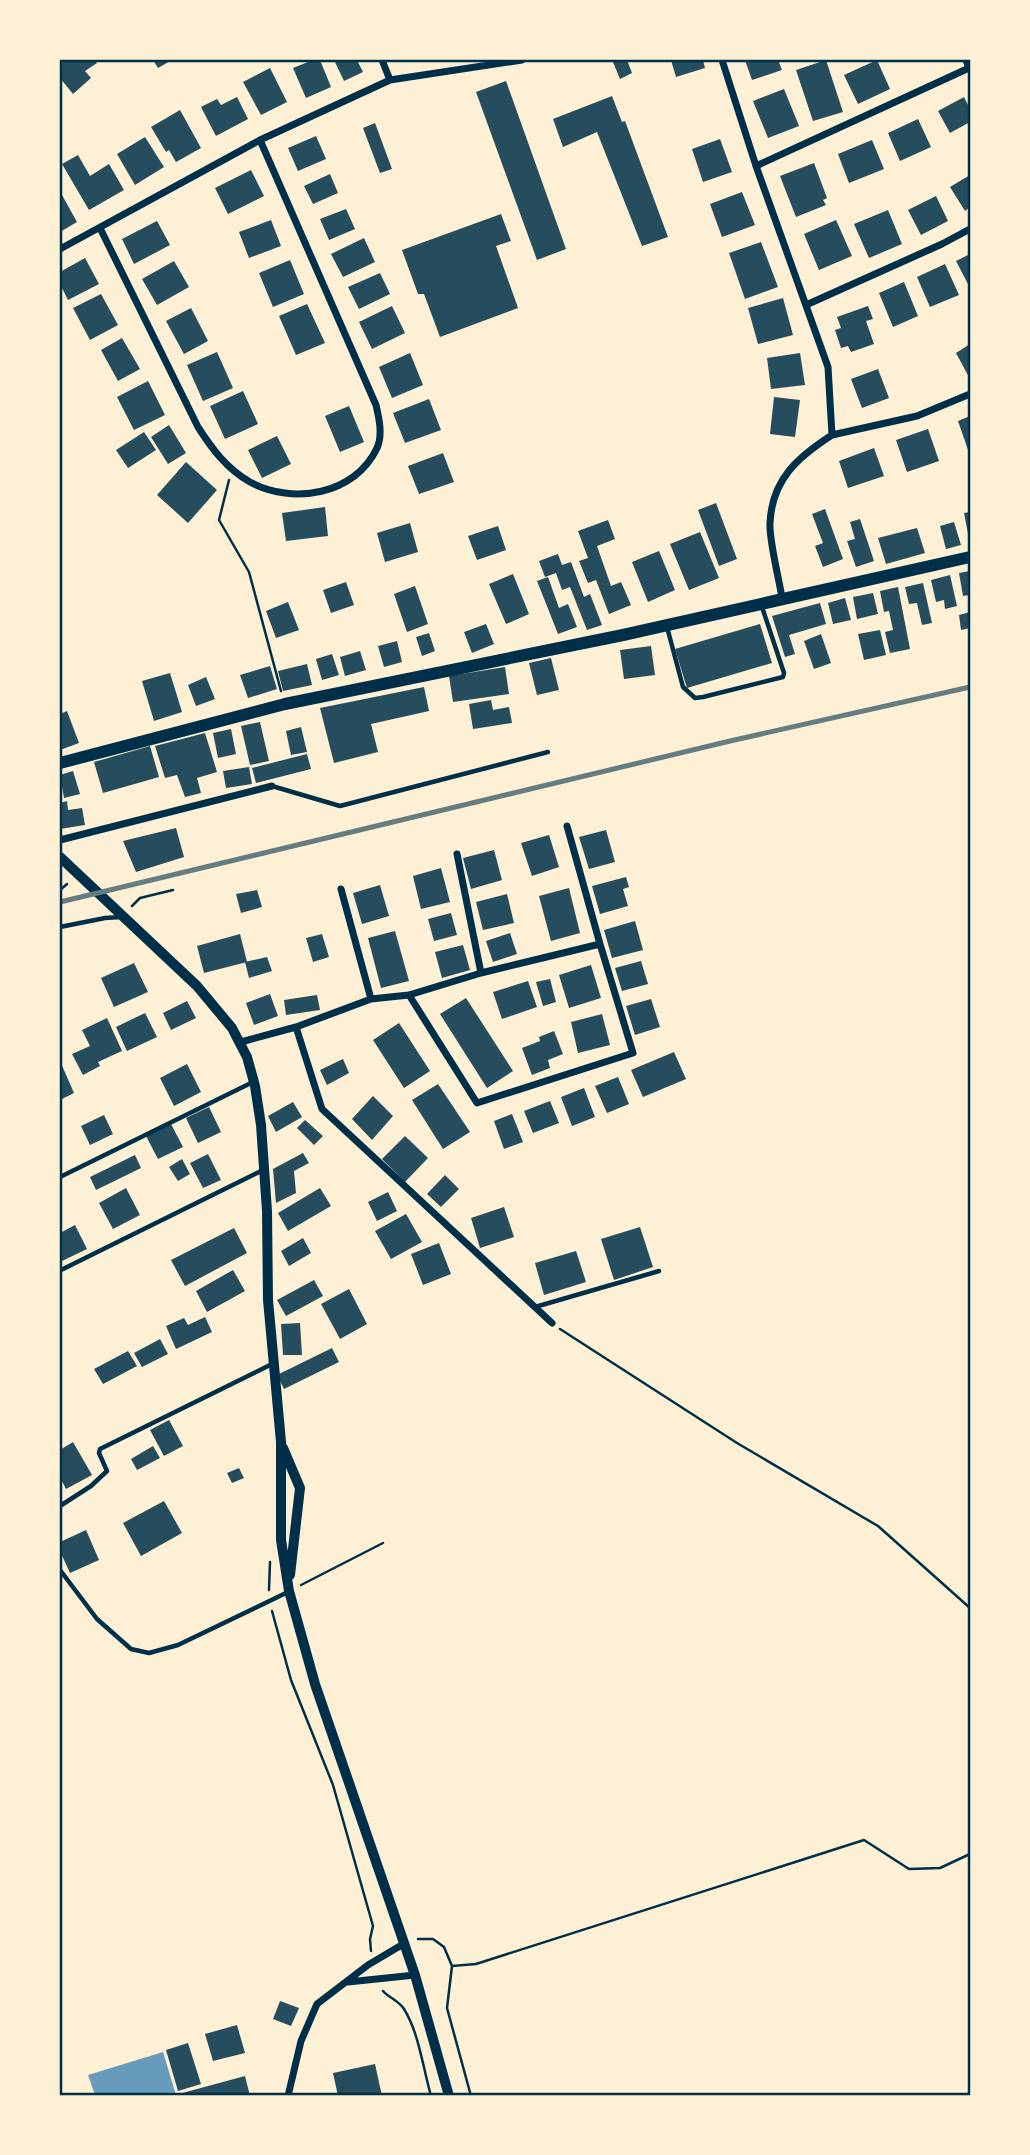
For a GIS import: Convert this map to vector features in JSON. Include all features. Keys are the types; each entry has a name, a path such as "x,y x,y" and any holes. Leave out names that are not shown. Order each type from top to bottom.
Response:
{"main road":[{"path":"60,763 285,704 666,625 971,557"}],"street":[{"path":"382,60 390,80"},
{"path":"60,248 260,140 390,80 522,60"},
{"path":"722,60 756,166 828,367 832,435"},
{"path":"756,166 970,69 965,60"},
{"path":"100,228 198,427 232,470 250,482 272,491 294,495 339,486 359,473 377,446 380,423 376,405 260,140"},
{"path":"806,304 971,229"},
{"path":"782,598 770,523 779,482 806,452 832,435 917,416 971,394"},
{"path":"60,840 272,786"},
{"path":"409,995 477,1103 633,1053 567,826"},
{"path":"457,854 481,973"},
{"path":"60,857 197,986 221,1013 241,1042 254,1082 261,1125 267,1211 268,1300 281,1442 281,1540 289,1591 315,1684 405,1943 449,2095"},
{"path":"341,889 371,999"},
{"path":"241,1042 296,1027 371,999 409,995 481,973 600,944"},
{"path":"296,1027 322,1109 552,1323"},
{"path":"281,1442 300,1488 289,1591"},
{"path":"288,2095 301,2042 317,2004 373,1961 405,1943"},
{"path":"348,1982 415,1975"}],"lane":[{"path":"666,625 683,687 691,696 703,697 783,677 761,603"},
{"path":"272,786 340,806 548,752"},
{"path":"60,927 122,917"},
{"path":"60,1177 254,1082"},
{"path":"61,1270 247,1176 264,1170"},
{"path":"535,1307 659,1271"},
{"path":"60,1506 91,1486 107,1471 99,1453 100,1449 273,1364"},
{"path":"60,1570 97,1619 131,1649 149,1653 178,1645 289,1591"}],"path":[{"path":"232,470 219,520 249,572 285,704"},
{"path":"122,917 140,898 173,890"},
{"path":"552,1323 737,1443 878,1526 971,1608"},
{"path":"289,1591 383,1543"},
{"path":"270,1553 269,1601 291,1680 334,1785 373,1926 370,1939 373,1961"},
{"path":"452,1966 476,1964 864,1840 909,1870 940,1868 971,1854"},
{"path":"405,1943 417,1939 433,1940 444,1947 452,1966 447,2008 471,2095"},
{"path":"377,1979 385,1994 395,1999 404,2009 431,2095"}],"water":[{"path":"163,2052 176,2095 95,2095 88,2075"}],"building":[{"path":"60,60 95,60 97,63 85,71 91,78 73,94 60,78"},
{"path":"153,60 172,60 158,68"},
{"path":"320,60 331,87 306,98 293,68"},
{"path":"334,60 357,60 363,72 344,81"},
{"path":"627,60 632,73 620,79 613,62"},
{"path":"671,60 703,60 705,68 676,77"},
{"path":"745,60 778,60 782,70 752,80"},
{"path":"826,60 843,112 813,121 796,70"},
{"path":"877,60 890,89 858,104 844,75"},
{"path":"270,68 287,102 261,115 243,82"},
{"path":"506,81 566,249 537,260 476,92"},
{"path":"784,89 799,126 768,138 753,101"},
{"path":"612,96 622,122 625,121 668,237 642,246 597,132 563,147 553,119"},
{"path":"237,97 248,119 216,136 201,107 217,99 221,105"},
{"path":"964,97 970,109 970,122 950,133 938,111"},
{"path":"180,110 201,148 176,162 169,150 166,152 151,127"},
{"path":"918,119 931,147 900,161 888,133"},
{"path":"375,123 392,169 380,173 363,128"},
{"path":"316,136 326,159 298,171 288,148"},
{"path":"145,137 164,167 135,185 117,154"},
{"path":"720,139 732,172 703,182 692,149"},
{"path":"872,140 884,169 849,183 838,154"},
{"path":"78,155 90,176 109,164 124,190 89,210 62,164"},
{"path":"814,163 827,198 823,200 826,205 796,217 780,176"},
{"path":"251,170 264,196 228,214 215,188"},
{"path":"330,174 338,193 313,204 304,186"},
{"path":"970,175 970,207 965,211 950,187"},
{"path":"742,192 755,225 722,237 710,204"},
{"path":"62,195 77,222 60,232 60,197"},
{"path":"936,196 948,221 921,235 908,210"},
{"path":"346,209 355,229 329,240 320,219"},
{"path":"888,210 902,244 869,258 854,224"},
{"path":"501,214 511,241 496,246 518,308 440,337 424,294 418,294 402,250"},
{"path":"271,220 281,246 249,258 239,232"},
{"path":"836,220 852,256 819,270 804,234"},
{"path":"157,221 170,245 134,264 122,239"},
{"path":"364,238 375,262 343,277 331,254"},
{"path":"761,242 778,287 745,299 729,253"},
{"path":"970,254 970,283 968,284 956,261"},
{"path":"85,258 99,284 68,300 60,284 60,272"},
{"path":"290,260 304,294 273,307 259,273"},
{"path":"174,261 189,287 157,305 142,279"},
{"path":"945,264 959,295 930,307 917,277"},
{"path":"380,273 390,294 359,309 348,287"},
{"path":"904,282 918,316 893,327 879,293"},
{"path":"101,294 118,325 90,340 73,308"},
{"path":"783,298 793,335 758,344 748,308"},
{"path":"307,304 325,343 296,355 279,316"},
{"path":"392,306 405,333 372,349 359,322"},
{"path":"868,306 873,319 866,321 874,344 851,352 848,346 841,348 835,330 841,328 837,317"},
{"path":"191,308 208,341 184,354 166,321"},
{"path":"122,338 140,369 118,381 101,350"},
{"path":"970,344 970,379 956,353"},
{"path":"217,352 233,388 203,401 187,365"},
{"path":"410,353 423,385 392,398 379,367"},
{"path":"800,353 805,385 771,389 767,358"},
{"path":"878,369 889,398 862,408 851,379"},
{"path":"148,381 165,415 134,430 117,397"},
{"path":"243,391 258,424 225,439 210,406"},
{"path":"774,397 800,400 795,437 770,434"},
{"path":"429,399 441,430 405,443 393,413"},
{"path":"349,406 364,442 340,452 325,416"},
{"path":"970,416 970,449 968,450 958,421"},
{"path":"169,425 186,453 168,464 151,437"},
{"path":"928,429 939,461 907,472 896,440"},
{"path":"144,432 156,450 128,468 116,450"},
{"path":"277,436 291,464 262,478 248,450"},
{"path":"874,448 884,476 848,488 839,461"},
{"path":"443,453 454,482 419,494 408,466"},
{"path":"186,462 217,490 188,523 157,495"},
{"path":"716,503 737,559 719,566 698,510"},
{"path":"325,507 328,536 286,541 282,513"},
{"path":"825,509 843,559 823,567 815,546 823,543 812,514"},
{"path":"970,512 970,539 969,539 964,513"},
{"path":"860,519 874,561 856,567 847,541 855,539 850,522"},
{"path":"608,520 615,539 597,546 611,586 621,582 631,605 609,614 596,580 588,583 579,561 588,558 578,531"},
{"path":"954,522 961,545 946,549 940,526"},
{"path":"410,523 418,552 385,562 377,533"},
{"path":"498,526 506,550 477,560 468,536"},
{"path":"917,528 925,553 886,564 878,538"},
{"path":"700,532 719,578 689,590 670,544"},
{"path":"659,551 675,590 648,602 632,562"},
{"path":"558,554 562,565 571,562 584,597 590,594 602,625 587,630 570,587 562,590 556,573 545,577 539,561"},
{"path":"970,571 970,595 963,596 959,573"},
{"path":"513,574 529,614 506,624 489,584"},
{"path":"950,575 957,606 945,609 944,600 936,602 931,580"},
{"path":"548,577 559,608 568,604 577,627 558,634 537,581"},
{"path":"346,582 354,605 331,613 323,590"},
{"path":"923,583 932,623 922,625 917,603 909,604 905,587"},
{"path":"415,586 428,624 407,632 394,594"},
{"path":"898,587 910,649 890,653 885,632 893,630 889,611 884,612 880,591"},
{"path":"873,593 878,614 857,619 853,597"},
{"path":"845,598 851,620 833,624 828,603"},
{"path":"288,602 299,630 276,638 266,611"},
{"path":"820,603 826,624 789,635 795,654 785,657 772,616"},
{"path":"970,612 970,628 961,630 959,615"},
{"path":"486,624 494,644 472,653 464,632"},
{"path":"760,624 772,663 687,688 675,649"},
{"path":"880,630 886,655 864,660 858,634"},
{"path":"429,633 435,651 422,656 416,637"},
{"path":"821,634 831,663 814,669 804,641"},
{"path":"397,641 402,662 384,667 378,646"},
{"path":"651,646 655,675 624,679 620,650"},
{"path":"360,651 366,670 345,676 340,657"},
{"path":"332,654 339,675 322,680 316,659"},
{"path":"551,658 559,690 537,695 529,663"},
{"path":"307,664 312,685 283,691 278,671"},
{"path":"270,666 277,689 248,698 240,675"},
{"path":"505,667 509,694 453,702 449,676"},
{"path":"170,673 182,712 154,721 142,681"},
{"path":"206,677 215,699 196,706 188,685"},
{"path":"424,687 429,711 371,724 378,752 334,763 320,708"},
{"path":"491,700 493,710 509,707 512,723 473,729 469,704"},
{"path":"67,711 79,743 60,750 60,714"},
{"path":"260,722 269,761 250,765 241,726"},
{"path":"301,727 307,752 291,755 286,731"},
{"path":"231,729 236,754 218,758 213,733"},
{"path":"205,733 217,772 197,778 201,793 185,797 177,775 165,778 155,746"},
{"path":"150,746 159,777 103,793 94,762"},
{"path":"307,754 311,769 256,783 252,768"},
{"path":"249,767 252,784 226,788 223,771"},
{"path":"73,771 80,794 64,798 60,775"},
{"path":"67,801 68,810 82,808 85,825 60,829 60,803"},
{"path":"176,828 184,857 136,872 123,841"},
{"path":"606,830 615,862 589,869 579,837"},
{"path":"549,835 559,867 532,876 521,843"},
{"path":"494,850 502,880 471,889 463,858"},
{"path":"441,868 450,902 421,909 413,876"},
{"path":"626,877 629,887 623,889 628,906 600,914 592,886"},
{"path":"380,885 389,916 362,924 353,893"},
{"path":"569,888 580,933 551,941 539,896"},
{"path":"257,890 262,907 241,913 236,894"},
{"path":"507,894 514,923 483,930 476,902"},
{"path":"451,913 457,935 434,941 428,919"},
{"path":"635,921 643,950 612,958 604,930"},
{"path":"395,931 409,981 381,988 368,938"},
{"path":"510,933 517,954 493,962 486,941"},
{"path":"240,934 247,962 204,973 197,946"},
{"path":"322,934 329,957 313,962 306,938"},
{"path":"463,945 470,970 442,978 435,952"},
{"path":"267,957 272,971 249,978 245,962"},
{"path":"641,961 648,984 622,991 615,968"},
{"path":"134,963 148,992 114,1007 101,978"},
{"path":"591,965 601,998 569,1008 559,975"},
{"path":"550,979 556,1002 543,1006 536,982"},
{"path":"528,981 537,1007 502,1019 493,992"},
{"path":"270,994 278,1016 254,1025 246,1003"},
{"path":"317,995 320,1010 286,1015 284,1000"},
{"path":"466,998 513,1071 487,1088 440,1014"},
{"path":"651,999 660,1027 635,1035 626,1006"},
{"path":"187,1001 196,1018 171,1030 163,1013"},
{"path":"145,1013 157,1037 127,1051 116,1027"},
{"path":"602,1014 610,1045 578,1053 571,1022"},
{"path":"107,1018 122,1051 98,1062 100,1066 83,1075 72,1054 90,1046 82,1030"},
{"path":"399,1023 430,1071 404,1088 373,1040"},
{"path":"554,1031 563,1054 548,1060 550,1068 532,1075 522,1048 540,1041 539,1037"},
{"path":"674,1052 686,1079 643,1097 631,1070"},
{"path":"343,1059 349,1073 327,1085 320,1070"},
{"path":"60,1061 74,1093 60,1100"},
{"path":"187,1064 201,1092 174,1106 160,1078"},
{"path":"618,1077 629,1104 607,1113 595,1086"},
{"path":"438,1084 470,1132 443,1149 412,1100"},
{"path":"584,1088 595,1117 572,1126 561,1097"},
{"path":"373,1096 393,1116 372,1140 352,1119"},
{"path":"550,1101 559,1123 533,1133 524,1111"},
{"path":"293,1102 302,1117 276,1132 268,1116"},
{"path":"209,1107 221,1132 198,1143 186,1118"},
{"path":"512,1114 523,1142 504,1149 494,1121"},
{"path":"104,1115 113,1134 90,1145 81,1126"},
{"path":"305,1120 323,1136 314,1145 297,1128"},
{"path":"171,1124 183,1147 158,1159 146,1136"},
{"path":"405,1136 428,1158 405,1182 382,1159"},
{"path":"303,1153 309,1163 294,1171 296,1193 276,1203 273,1169"},
{"path":"208,1154 221,1180 203,1188 190,1163"},
{"path":"135,1155 141,1168 96,1190 90,1177"},
{"path":"182,1159 190,1174 178,1181 169,1167"},
{"path":"445,1175 459,1189 441,1207 427,1194"},
{"path":"126,1188 140,1215 113,1229 99,1203"},
{"path":"320,1188 331,1206 288,1231 278,1213"},
{"path":"388,1192 397,1211 377,1221 368,1202"},
{"path":"504,1207 514,1237 480,1248 471,1218"},
{"path":"406,1214 422,1242 391,1259 375,1231"},
{"path":"75,1225 87,1249 60,1262 60,1233"},
{"path":"640,1227 653,1267 614,1280 601,1239"},
{"path":"234,1228 247,1253 185,1286 171,1260"},
{"path":"303,1238 311,1253 289,1266 281,1251"},
{"path":"439,1243 451,1274 423,1285 411,1254"},
{"path":"576,1251 586,1282 544,1295 535,1263"},
{"path":"233,1270 245,1291 207,1312 196,1291"},
{"path":"314,1280 323,1296 286,1316 277,1300"},
{"path":"349,1289 367,1324 340,1339 321,1304"},
{"path":"205,1317 212,1332 176,1349 166,1326 184,1318 188,1325"},
{"path":"300,1323 302,1355 283,1355 281,1324"},
{"path":"160,1339 168,1354 142,1367 134,1353"},
{"path":"332,1348 339,1362 284,1389 277,1375"},
{"path":"128,1351 137,1366 103,1384 94,1369"},
{"path":"169,1420 183,1446 164,1456 150,1430"},
{"path":"73,1442 92,1475 66,1489 60,1477 60,1450"},
{"path":"153,1446 160,1458 137,1470 131,1459"},
{"path":"239,1468 244,1478 232,1483 227,1473"},
{"path":"164,1501 182,1533 141,1556 123,1523"},
{"path":"86,1530 99,1560 70,1573 60,1551 60,1542"},
{"path":"280,2001 299,2008 291,2026 273,2019"},
{"path":"237,2025 245,2053 213,2061 205,2034"},
{"path":"188,2043 201,2084 178,2091 166,2050"},
{"path":"375,2064 382,2096 338,2096 333,2073"},
{"path":"245,2076 250,2096 175,2096 175,2095"}],"railway":[{"path":"60,902 730,741 970,687"}]}
